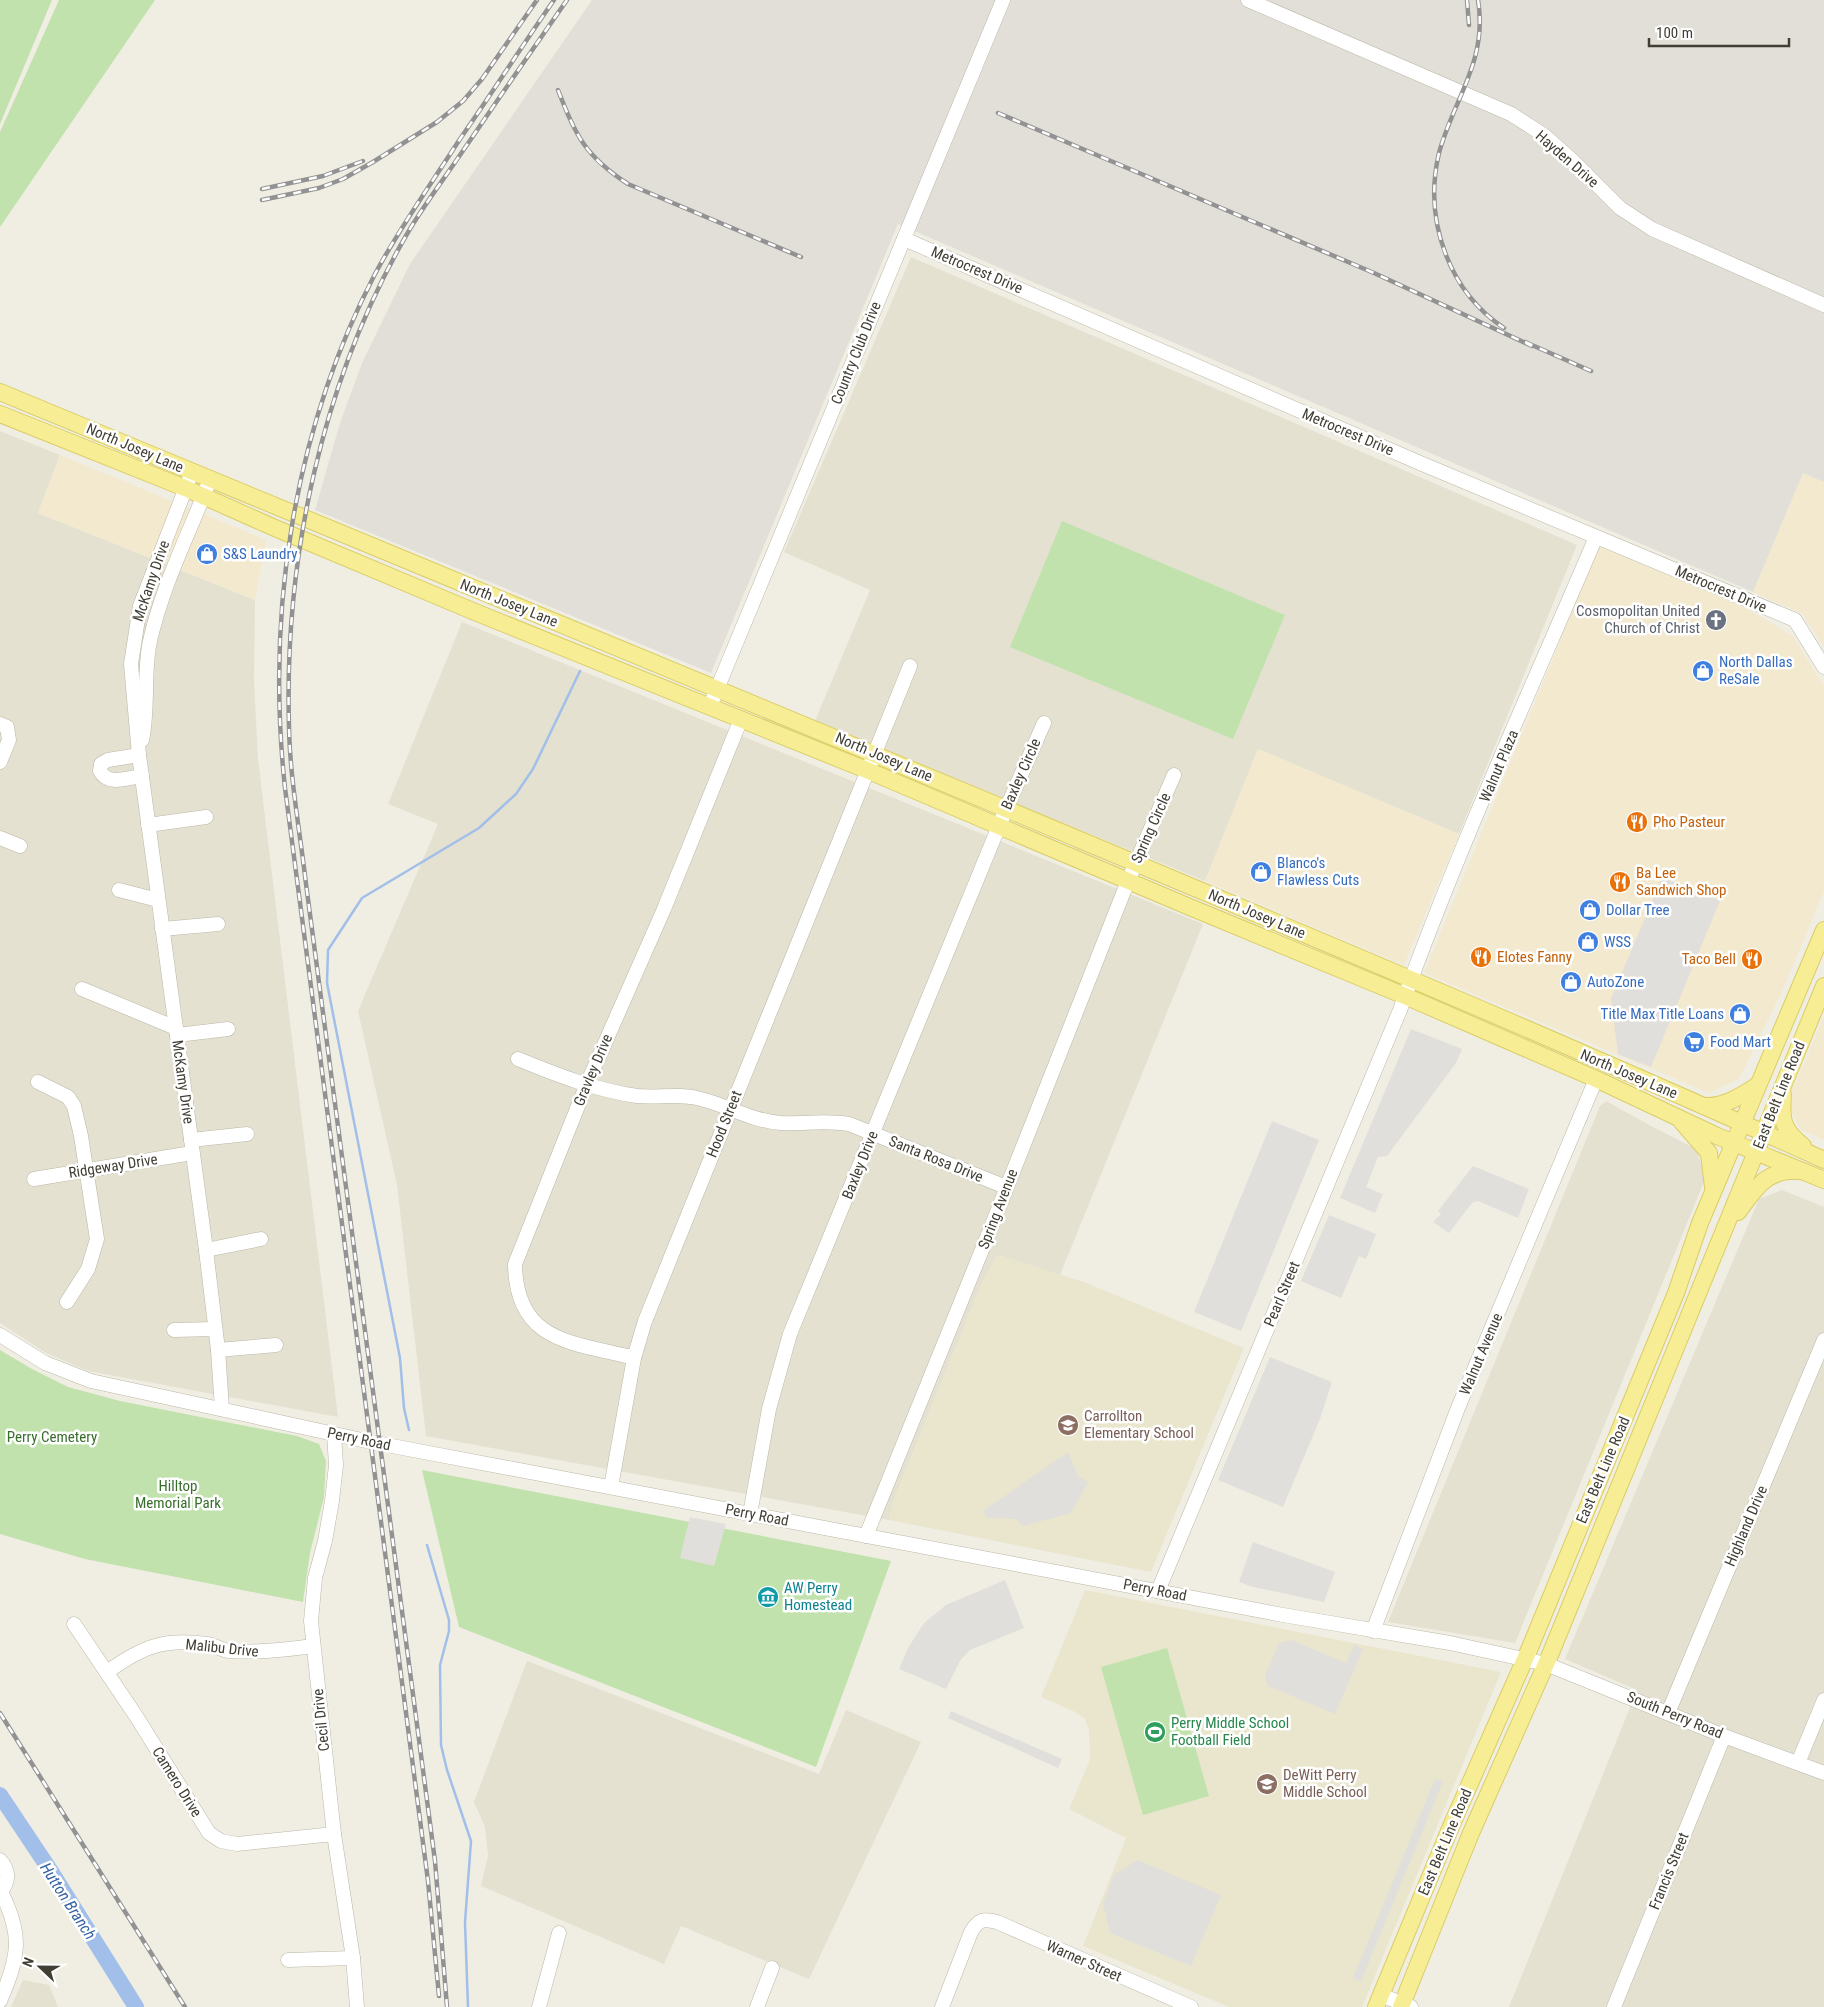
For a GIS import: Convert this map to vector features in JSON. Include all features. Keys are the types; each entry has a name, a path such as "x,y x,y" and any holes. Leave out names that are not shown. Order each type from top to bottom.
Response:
{"main road":[{"name":"North Josey Lane","path":"0,392 1136,863 1411,979 1742,1123 1820,1159"},
{"name":"North Josey Lane","path":"0,414 185,488 478,614 869,771 1405,996 1596,1079 1734,1143 1824,1180"},
{"name":"East Belt Line Road","path":"1379,2001 1473,1775 1525,1658 1676,1294 1700,1222 1758,1085 1823,940"},
{"path":"1798,1048 1800,1021 1824,958"},
{"name":"East Belt Line Road","path":"1405,2006 1471,1833 1546,1664 1824,986"},
{"path":"1784,1083 1783,1122 1786,1129 1795,1140 1820,1159"},
{"path":"1703,1106 1722,1105 1736,1100 1758,1085"},
{"path":"1678,1117 1708,1153 1713,1179 1713,1192"},
{"path":"1725,1229 1760,1183 1770,1176 1786,1171 1801,1171"}],"street":[{"name":"Country Club Drive","path":"710,706 1003,0"},
{"name":"Hayden Drive","path":"1248,0 1511,114 1545,136 1620,208 1652,229 1824,304"},
{"name":"Metrocrest Drive","path":"904,239 1412,460 1795,620 1824,667"},
{"name":"McKamy Drive","path":"192,472 140,606 134,636 132,675 139,755 148,825 206,1250 218,1350 222,1409"},
{"name":"McKamy Drive","path":"139,755 145,725 150,644 156,616 165,588 210,479"},
{"name":"Walnut Plaza","path":"1405,996 1472,828 1596,537"},
{"name":"Hood Street","path":"612,1487 634,1358 645,1321 910,666"},
{"name":"Gravley Drive","path":"634,1358 551,1336 537,1326 527,1314 515,1283 515,1264 586,1086 664,909 741,719"},
{"name":"Baxley Circle","path":"999,826 1044,723"},
{"path":"0,724 7,727 9,740 0,762"},
{"path":"139,755 108,760 101,764 100,771 103,778 110,780 142,776"},
{"name":"Spring Circle","path":"1128,881 1174,775"},
{"path":"148,825 206,817"},
{"name":"Baxley Drive","path":"750,1514 769,1409 790,1334 999,826"},
{"path":"0,838 20,846"},
{"name":"Spring Avenue","path":"866,1536 1099,958 1128,881"},
{"path":"119,890 158,900"},
{"path":"162,929 218,924"},
{"path":"82,989 176,1032 228,1029"},
{"name":"Pearl Street","path":"1158,1591 1405,996"},
{"name":"Santa Rosa Drive","path":"518,1059 586,1086 640,1096 683,1096 702,1099 759,1120 781,1123 834,1121 849,1124 1006,1187"},
{"name":"Walnut Avenue","path":"1373,1632 1458,1408 1596,1079"},
{"path":"38,1082 68,1097 74,1106 80,1127 97,1239 88,1270 67,1302"},
{"name":"Ridgeway Drive","path":"34,1179 86,1170 247,1134"},
{"path":"206,1250 261,1239"},
{"path":"174,1330 215,1329"},
{"name":"Perry Road","path":"0,1334 45,1362 91,1381 334,1434 1373,1632 1450,1643 1525,1658"},
{"name":"Highland Drive","path":"1668,1713 1824,1340"},
{"path":"218,1350 276,1345"},
{"name":"Cecil Drive","path":"334,1434 336,1465 332,1501 325,1541 314,1578 311,1620 334,1834 353,1958 357,2007"},
{"name":"Camero Drive","path":"74,1624 107,1672 209,1833 221,1840 237,1844 334,1834"},
{"name":"Malibu Drive","path":"107,1672 132,1655 153,1645 190,1642 210,1644 226,1650 267,1652 314,1646"},
{"name":"South Perry Road","path":"1525,1658 1546,1664 1724,1736 1824,1773"},
{"path":"1798,1763 1824,1700"},
{"name":"Francis Street","path":"1614,2007 1724,1736"},
{"path":"0,1860 6,1868 8,1877 6,1885 0,1893 12,1915 17,1947 8,1984 0,2000"},
{"name":"Warner Street","path":"942,2007 971,1932 978,1922 986,1919 997,1922 1185,2006"},
{"path":"539,2007 559,1933"},
{"path":"288,1960 353,1958"},
{"path":"757,2007 772,1968"},
{"path":"1379,2001 1405,2006"}],"shaded area":[{"path":"592,0 1824,0 1824,482 1803,473 1753,592 898,224 711,673 315,510 340,423 362,363 410,264"},
{"path":"911,257 1577,545 1459,834 1258,749 1205,881 815,721 870,590 784,552"},
{"path":"0,431 60,455 38,513 255,600 254,681 258,759 338,1417 88,1371 46,1353 0,1323"},
{"path":"60,455 266,540 255,600 38,513"},
{"path":"1803,473 1824,482 1824,648 1803,614 1753,592"},
{"path":"1599,546 1748,609 1793,636 1824,686 1824,891 1783,989 1739,1079 1709,1093 1424,973"},
{"path":"462,622 1203,924 1060,1275 998,1255 982,1283 893,1502 889,1520 426,1436 397,1185 358,1011 438,824 388,804"},
{"path":"1258,749 1459,834 1404,965 1205,881"},
{"path":"1662,877 1720,901 1651,1067 1618,1054 1611,999"},
{"path":"1824,1016 1824,1140 1801,1130 1791,1111 1792,1092"},
{"path":"1411,1029 1462,1049 1456,1063 1387,1156 1378,1157 1366,1187 1383,1194 1375,1213 1340,1198"},
{"path":"1606,1101 1696,1149 1706,1177 1515,1643 1388,1622 1600,1106"},
{"path":"1272,1121 1319,1140 1241,1331 1194,1312"},
{"path":"1473,1166 1529,1189 1518,1218 1478,1201 1472,1203 1449,1233 1433,1222 1441,1214 1438,1211"},
{"path":"1782,1190 1824,1207 1824,2007 1509,2007 1637,1690 1565,1659 1759,1199"},
{"path":"1329,1215 1376,1234 1366,1259 1359,1256 1341,1298 1301,1281"},
{"name":"Carrollton Elementary School","path":"998,1255 1084,1282 1244,1348 1151,1572 889,1520 893,1502 982,1283"},
{"path":"1270,1357 1332,1382 1320,1419 1283,1507 1218,1480"},
{"path":"1068,1452 1078,1476 1088,1482 1071,1513 1023,1526 1016,1519 987,1518 983,1511"},
{"path":"690,1517 726,1524 714,1566 680,1558"},
{"path":"1253,1542 1335,1572 1324,1602 1253,1587 1239,1582"},
{"path":"1005,1580 1024,1628 970,1650 960,1661 946,1689 899,1669 908,1648 924,1623 946,1605"},
{"name":"DeWitt Perry Middle School","path":"1085,1590 1501,1672 1362,2007 1229,2007 1083,1946 1126,1838 1069,1809 1090,1760 1089,1730 1084,1718 1041,1697"},
{"path":"1291,1640 1346,1663 1354,1645 1363,1649 1335,1714 1268,1686 1265,1676 1279,1643"},
{"path":"527,1661 819,1774 846,1710 921,1742 809,1979 681,1926 664,1964 481,1886 488,1856 485,1827 474,1802"},
{"path":"951,1711 1062,1759 1058,1768 948,1718"},
{"path":"1435,1779 1443,1782 1361,1981 1353,1978"},
{"path":"1137,1860 1221,1895 1191,1966 1110,1933 1103,1903 1114,1875"},
{"path":"23,1980 49,1985 58,2007 11,2007"}],"green space":[{"path":"0,0 52,0 0,124"},
{"path":"59,0 155,0 0,227 0,132"},
{"path":"1062,521 1285,615 1233,739 1010,647"},
{"name":"Hilltop Memorial Park","path":"0,1350 68,1387 120,1401 297,1436 319,1444 326,1461 324,1497 310,1553 303,1602 85,1559 0,1534"},
{"path":"422,1470 891,1561 816,1767 459,1627"},
{"name":"Perry Middle School Football Field","path":"1167,1648 1209,1796 1143,1815 1101,1667"}],"waterway":[{"path":"409,1430 404,1408 400,1358 327,983 328,950 362,898 479,828 516,794 533,769 580,671"},
{"path":"427,1545 449,1620 449,1631 440,1665 441,1745 447,1770 471,1841 465,1922 468,2007"},
{"name":"Hutton Branch","path":"0,1795 52,1873 136,2007"}],"railway":[{"path":"262,200 319,188 343,179 437,122 463,101 482,79 537,0"},
{"path":"439,1996 428,1881 285,788 280,722 280,656 284,590 292,524 305,460 324,396 347,334 375,274 395,239 554,0"},
{"path":"447,2007 435,1861 293,786 289,727 289,663 293,599 314,472 331,410 352,349 377,290 413,224 567,0"},
{"path":"1467,0 1469,25"},
{"path":"1478,0 1480,22 1474,61 1445,133 1436,166 1434,192 1438,230 1456,277 1477,305 1504,328"},
{"path":"558,90 570,120 584,144 601,164 613,174 628,184 801,257"},
{"path":"998,113 1374,273 1532,346"},
{"path":"262,189 323,176 363,161"},
{"path":"1525,342 1591,371"},
{"path":"0,1713 185,2007"}],"place":[{"name":"S&S Laundry","path":"207,554"},
{"name":"Cosmopolitan United Church of Christ","path":"1716,620"},
{"name":"North Dallas ReSale","path":"1703,671"},
{"name":"Pho Pasteur","path":"1637,822"},
{"name":"Blanco's Flawless Cuts","path":"1261,872"},
{"name":"Ba Lee Sandwich Shop","path":"1620,882"},
{"name":"Dollar Tree","path":"1590,910"},
{"name":"WSS","path":"1588,942"},
{"name":"Elotes Fanny","path":"1481,957"},
{"name":"Taco Bell","path":"1752,959"},
{"name":"AutoZone","path":"1571,982"},
{"name":"Title Max Title Loans","path":"1740,1014"},
{"name":"Food Mart","path":"1694,1042"},
{"name":"Carrollton Elementary School","path":"1068,1425"},
{"name":"AW Perry Homestead","path":"768,1597"},
{"name":"Perry Middle School Football Field","path":"1155,1732"},
{"name":"DeWitt Perry Middle School","path":"1267,1784"}],"park label":[{"name":"Perry Cemetery","path":"52,1437"}]}
